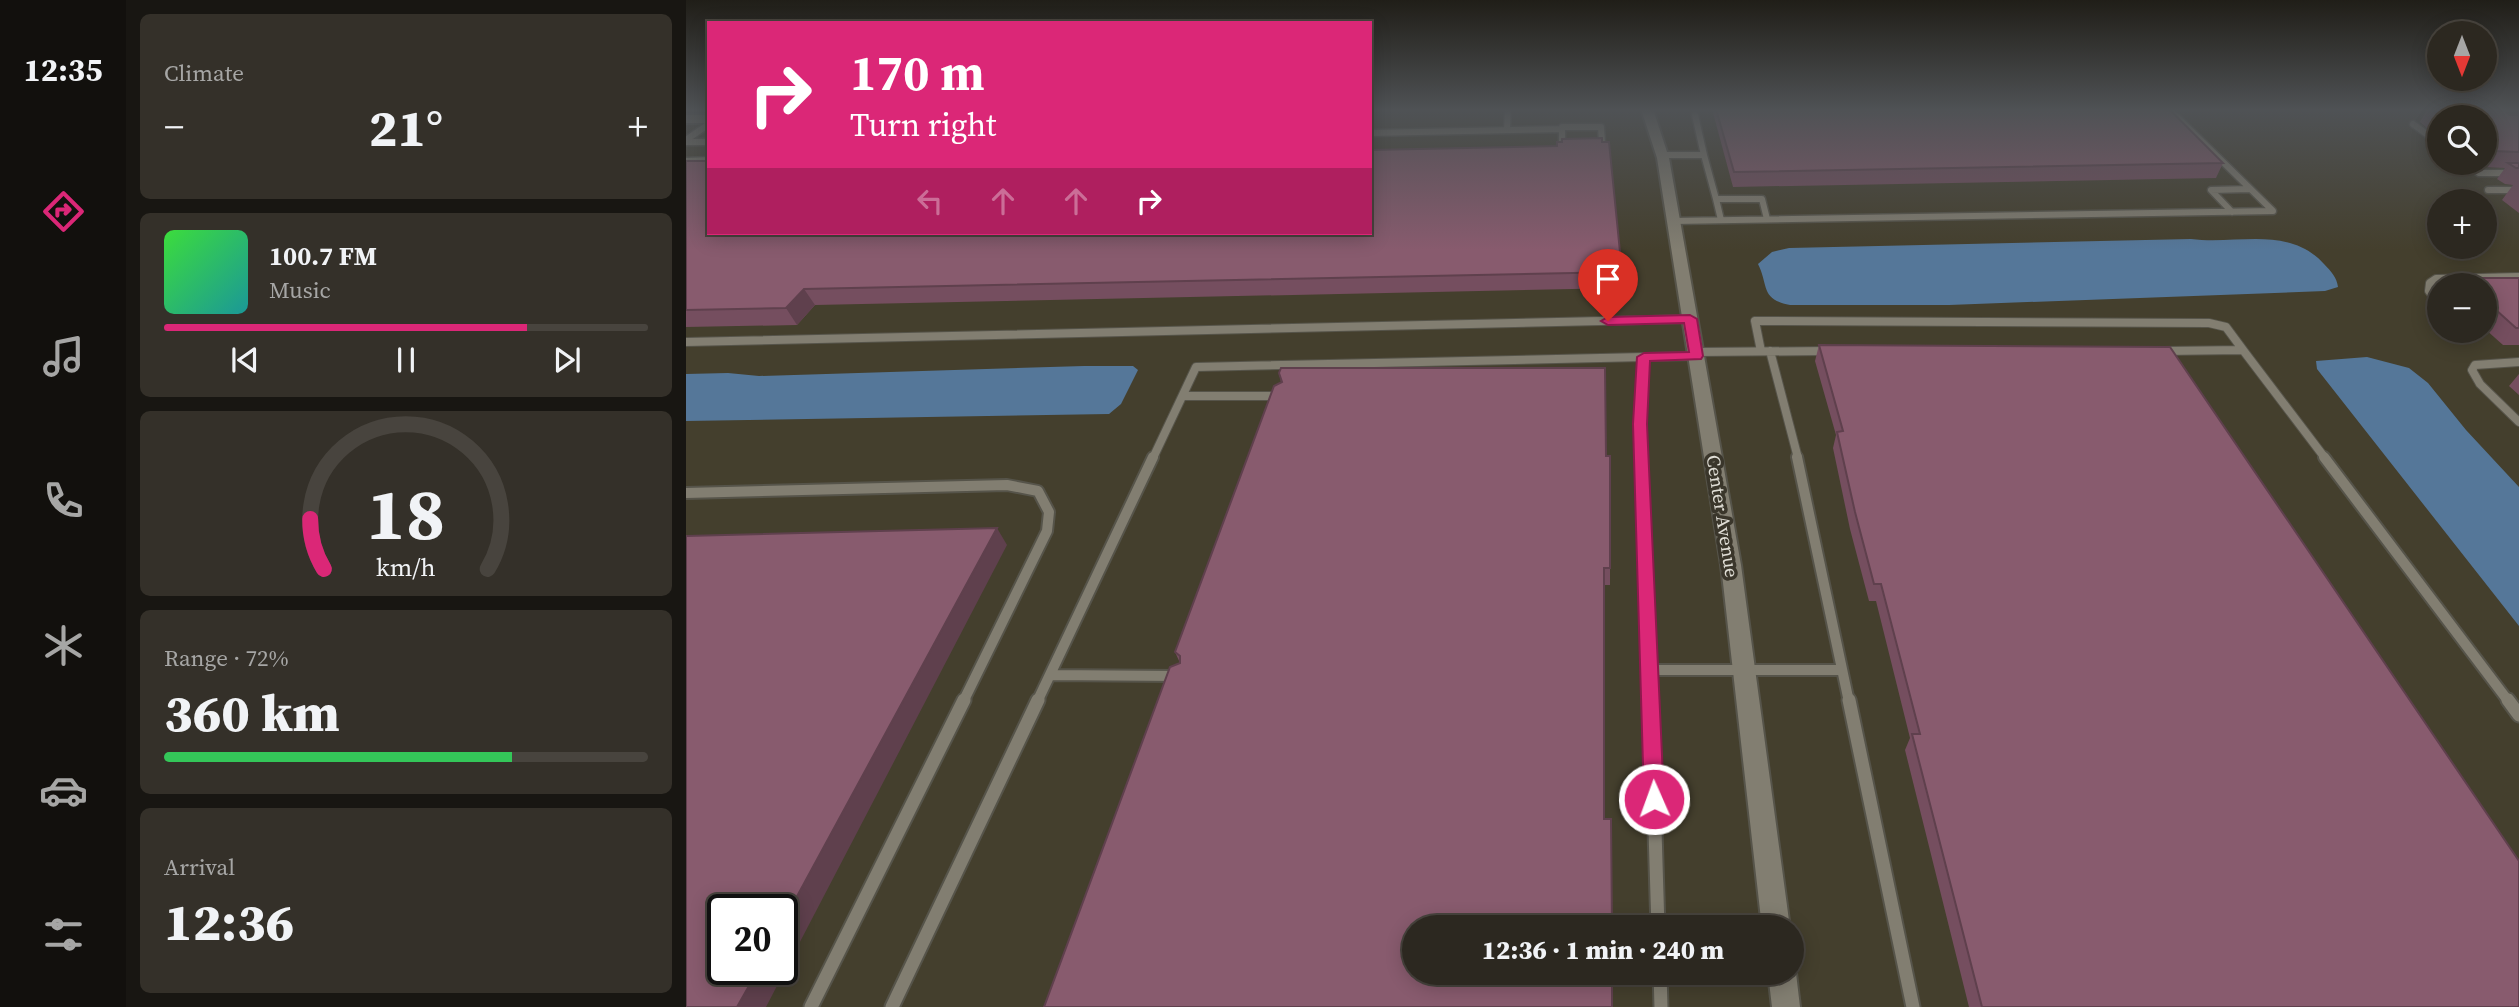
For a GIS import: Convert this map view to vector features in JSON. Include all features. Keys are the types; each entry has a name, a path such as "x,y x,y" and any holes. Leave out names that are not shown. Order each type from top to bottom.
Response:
{"street":[{"name":"Center Avenue","path":"1662,156 1731,565 1774,915"},
{"path":"1783,985 1786,1007"}],"lane":[{"path":"1704,156 1721,220"},
{"path":"1673,221 2273,211 2217,156"},
{"path":"686,161 707,160"},
{"path":"2497,173 2519,173"},
{"path":"2232,212 2211,190 2250,189"},
{"path":"2497,190 2519,190"},
{"path":"1716,199 1762,199 1767,219"},
{"path":"2497,278 2519,277"},
{"path":"686,342 1690,319"},
{"path":"1913,1007 1803,479 1755,321 2209,323 2226,327 2519,715"},
{"path":"2145,351 2243,350"},
{"path":"892,1007 1196,367 1839,351"},
{"path":"1644,357 1640,424 1658,915"},
{"path":"2519,362 2475,365 2472,370 2480,384 2519,422"},
{"path":"1182,396 1281,397"},
{"path":"686,493 1007,485 1038,491 1049,506 1051,523 1040,547 811,1007"},
{"path":"1650,670 1842,670"},
{"path":"1050,675 1181,676"},
{"path":"1660,985 1661,1007"}],"shaded area":[{"path":"686,156 707,156 707,235 1372,235 1372,156 2427,156 2427,175 2497,175 2497,156 2519,156 2519,1007 686,1007"}],"water":[{"path":"2262,239 2295,244 2324,264 2338,287 2325,291 1949,305 1790,305 1770,295 1758,264 1772,252 1789,248"},
{"path":"2367,357 2409,368 2428,383 2466,430 2519,487 2519,626 2317,369 2316,361"},
{"path":"1133,366 1138,370 1121,404 1109,414 686,421 686,374 728,373 759,376"}],"building":[{"path":"1372,156 1610,156 1622,272 804,289 786,308 686,310 686,161 707,161 707,235 1372,235"},
{"path":"1729,156 2216,156 2223,163 1734,172"},
{"path":"2508,163 2519,163 2519,168 2516,168"},
{"path":"2497,278 2519,278 2519,328 2497,311"},
{"path":"1819,345 2170,347 2519,861 2519,1007 1982,1007 1912,734 1920,734 1881,584 1874,584 1855,512 1837,432 1843,431"},
{"path":"1281,368 1605,368 1606,456 1610,456 1610,568 1604,568 1604,819 1611,819 1612,915 1402,915 1402,985 1612,985 1612,1007 1044,1007 1170,667 1180,663 1180,656 1175,652 1274,386 1282,382 1279,373"},
{"path":"997,528 798,895 707,894 707,985 749,985 737,1007 686,1007 686,536"}],"route":[{"path":"1608,321 1690,319 1696,356 1644,357 1640,424 1654,799"}]}
